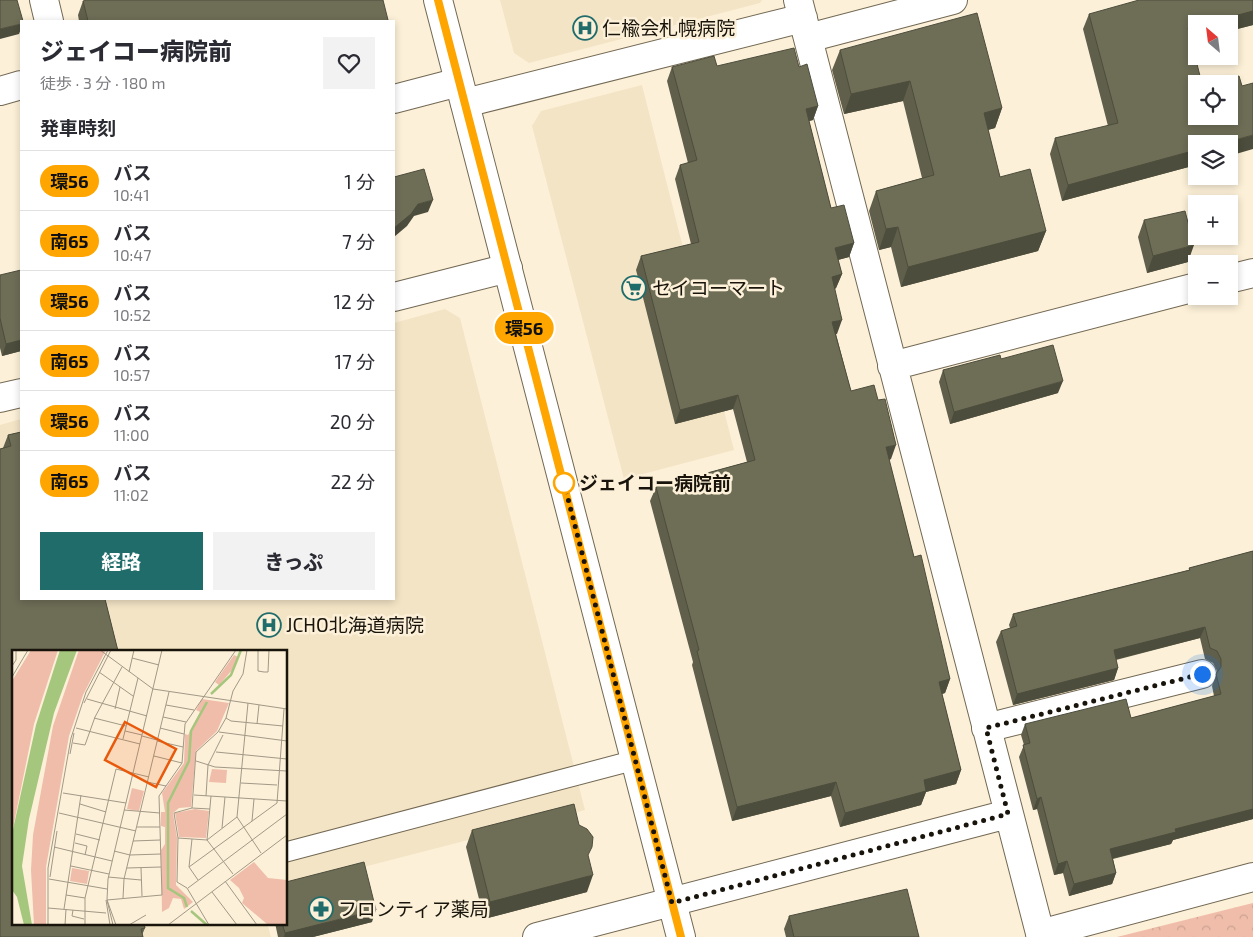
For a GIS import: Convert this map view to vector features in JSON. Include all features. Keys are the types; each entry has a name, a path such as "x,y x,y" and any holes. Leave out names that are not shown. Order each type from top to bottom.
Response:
{"street":[{"path":"44,0 49,20"},
{"path":"438,0 681,937"},
{"path":"395,99 462,93 803,19 953,0"},
{"path":"803,19 1040,936 1253,877"},
{"path":"0,91 20,85"},
{"path":"395,297 508,268"},
{"path":"1238,277 1253,273"},
{"path":"892,366 1188,289"},
{"path":"0,398 20,393"},
{"path":"986,728 1202,674"},
{"path":"537,937 1008,814"}],"lane":[{"path":"288,851 635,760"}],"shaded area":[{"name":"仁楡会札幌病院","path":"500,0 762,0 760,3 529,63 514,53"},
{"name":"セイコーマート","path":"642,85 734,450 624,479 532,126 541,111"},
{"name":"JCHO北海道病院","path":"445,309 460,318 585,810 288,886 288,650 12,650 12,924 267,924 271,937 0,937 0,425 20,419 20,600 395,600 395,323"}],"green space":[{"path":"1253,903 1253,937 1117,937"}],"building":[{"path":"0,0 17,0 23,20 20,20 20,24 0,29"},
{"path":"383,0 388,20 88,20 83,1"},
{"path":"1139,0 1253,0 1253,11 1238,15 1188,15 1188,65 1197,65 1200,75 1188,75 1188,125 1238,125 1239,76 1242,86 1253,83 1253,135 1238,139 1238,135 1188,135 1188,152 1068,185 1055,138 1118,123 1089,14"},
{"path":"977,13 1002,108 984,113 1000,177 1030,169 1046,231 908,267 898,227 886,229 876,191 934,175 910,81 851,94 840,50"},
{"path":"794,48 799,67 807,64 818,106 806,109 831,208 844,205 854,243 835,248 842,274 832,277 842,320 832,322 851,391 874,385 878,400 885,399 896,445 886,447 914,557 921,555 950,679 939,682 961,770 924,780 926,791 845,813 836,782 737,807 697,651 699,650 656,487 755,460 738,395 680,410 641,256 699,242 680,165 697,160 672,67 714,56 717,66"},
{"path":"424,169 433,200 418,204 411,214 395,227 395,177"},
{"path":"1185,211 1188,222 1188,245 1194,245 1153,256 1144,220"},
{"path":"20,270 20,340 6,344 0,318 0,275"},
{"path":"1053,345 1063,381 954,412 943,370 1000,355 1001,359"},
{"path":"20,432 20,600 105,600 118,650 12,650 12,924 144,924 145,928 141,929 143,937 0,937 0,449 11,446 8,435"},
{"path":"1253,551 1253,809 1175,829 1176,832 1110,849 1116,873 1074,884 1067,861 1058,864 1041,797 1037,799 1023,745 1030,743 1025,724 1126,699 1131,718 1221,694 1216,674 1221,667 1221,659 1217,651 1210,648 1205,627 1114,650 1118,668 1017,694 1001,631 1017,626 1013,614 1190,570 1189,568"},
{"path":"574,804 579,825 587,829 593,837 592,847 588,855 593,875 490,902 472,830"},
{"path":"364,862 376,910 285,933 282,924 288,924 288,881"},
{"path":"907,889 919,937 794,937 789,916"}],"bus line":[{"name":"環56","path":"438,0 681,937"}],"place":[{"name":"仁楡会札幌病院","path":"585,28"},
{"name":"セイコーマート","path":"634,288"},
{"name":"ジェイコー病院前","path":"564,483"},
{"name":"JCHO北海道病院","path":"269,625"},
{"name":"フロンティア薬局","path":"321,909"}],"route":[{"path":"564,483 672,903 1008,814 986,728 1202,674"}]}
